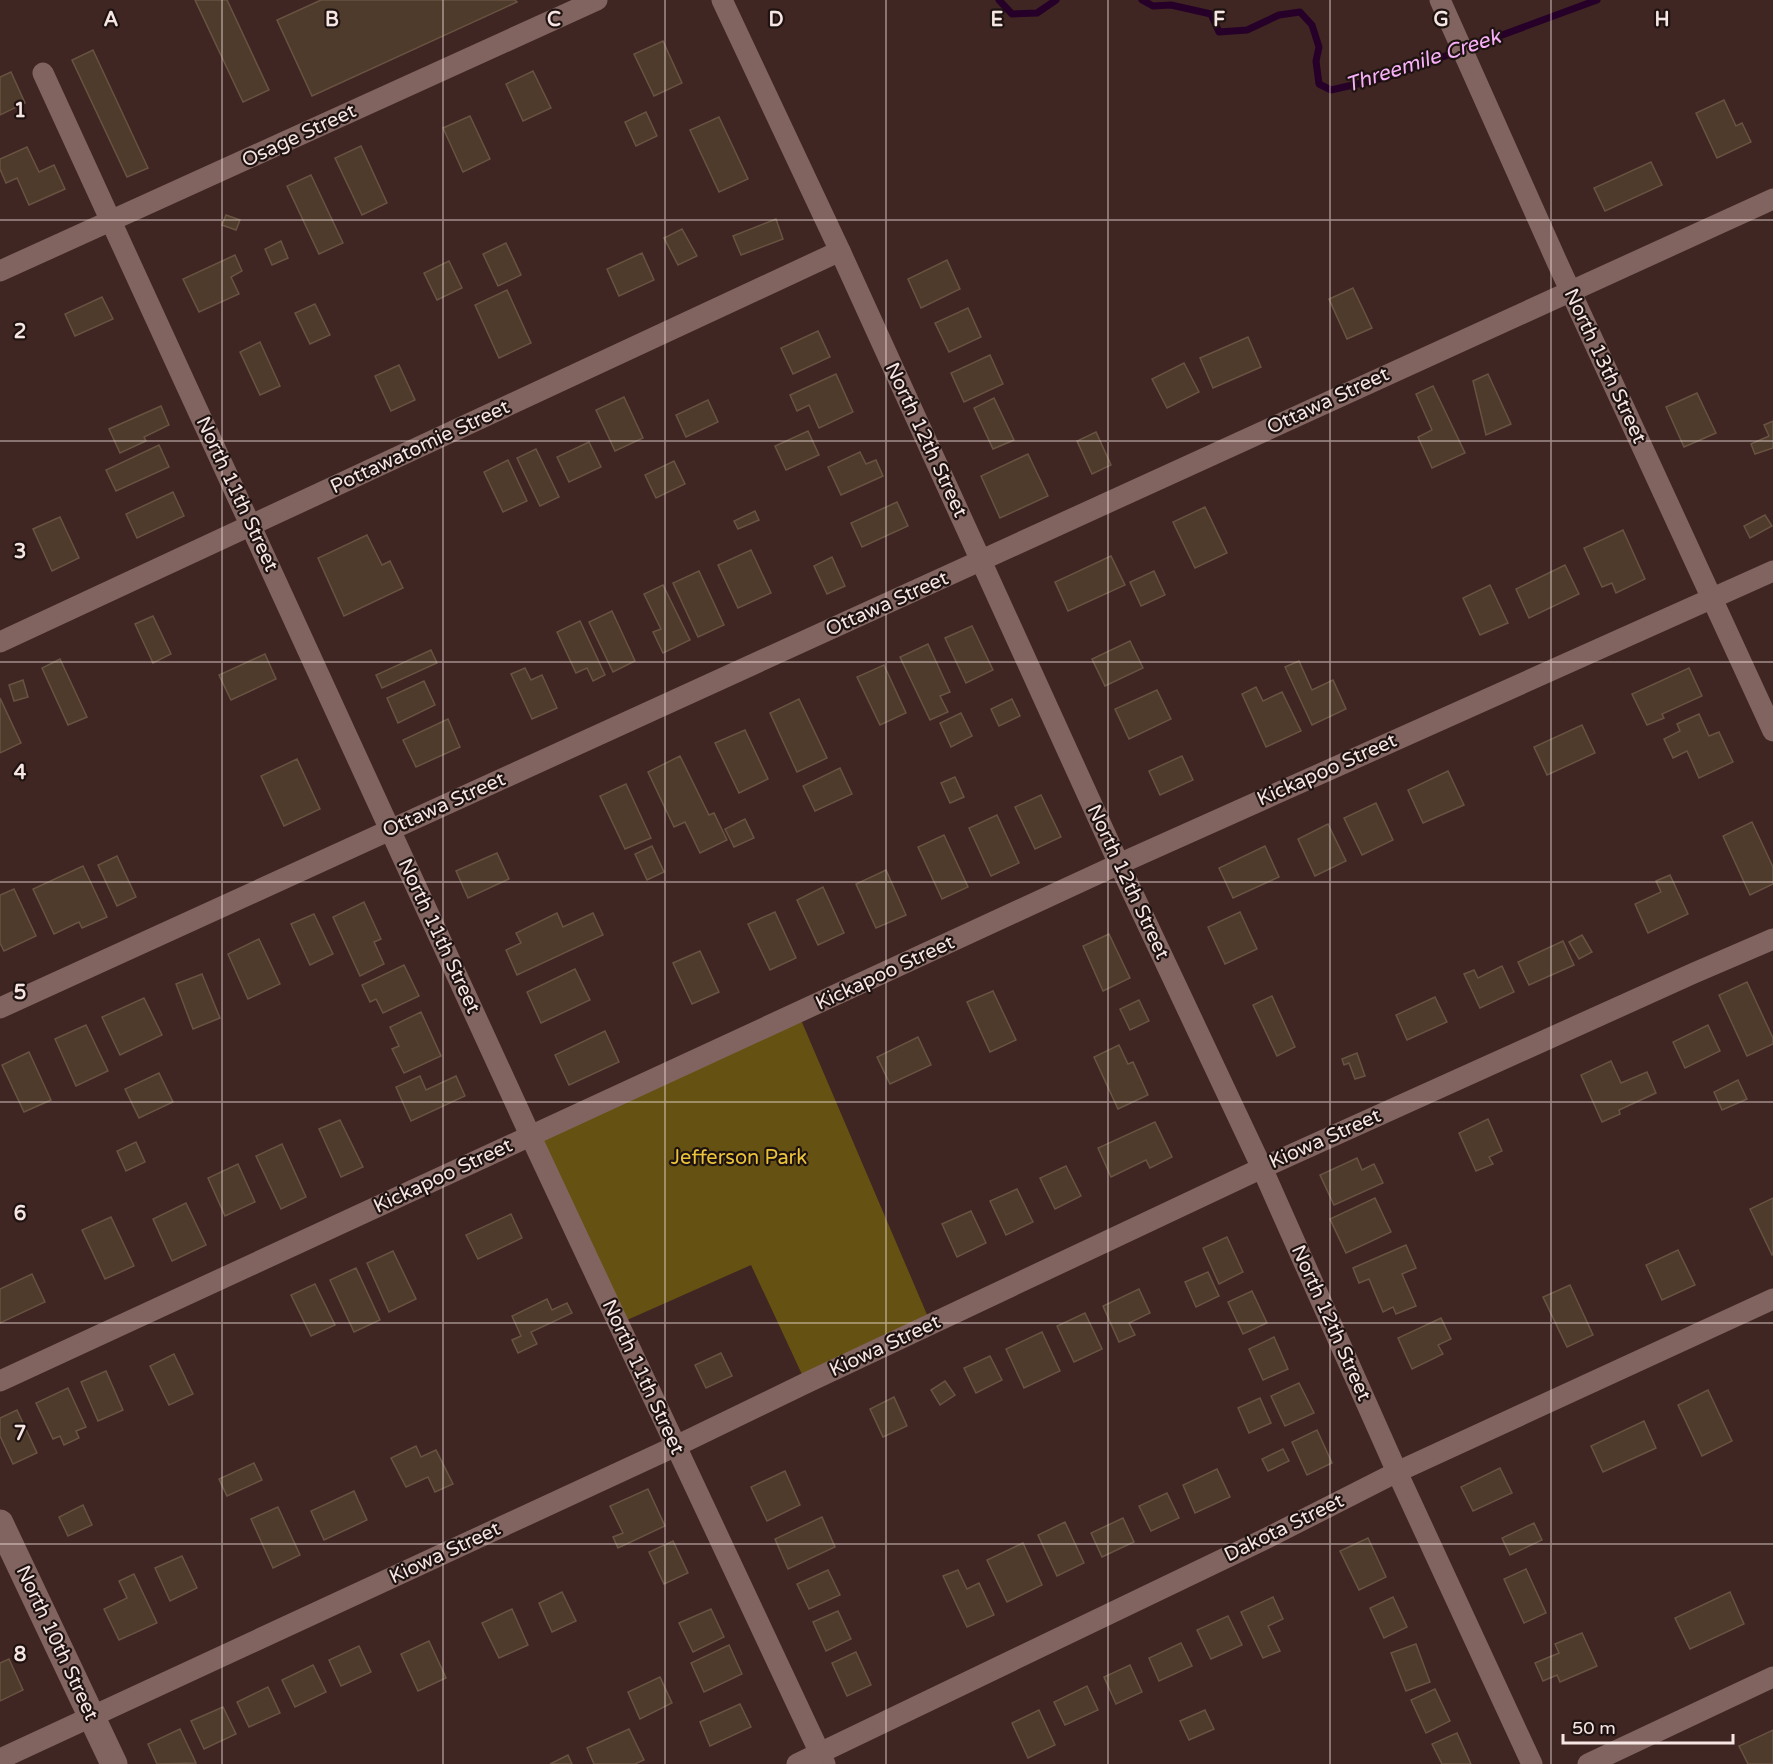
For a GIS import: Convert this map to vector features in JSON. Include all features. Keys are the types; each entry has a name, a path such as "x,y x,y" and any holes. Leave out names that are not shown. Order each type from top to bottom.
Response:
{"street":[{"name":"Osage Street","path":"0,272 597,0"},
{"name":"North 12th Street","path":"723,0 1119,864 1262,1168 1397,1472 1532,1764"},
{"name":"North 13th Street","path":"1444,8 1570,290 1773,731"},
{"name":"North 11th Street","path":"44,73 530,1135 823,1759"},
{"name":"Ottawa Street","path":"0,1008 1773,199"},
{"name":"Pottawatomie Street","path":"0,642 840,251"},
{"name":"Kickapoo Street","path":"0,1381 1119,864 1773,571"},
{"name":"Kiowa Street","path":"0,1760 676,1446 1262,1168 1773,939"},
{"name":"Dakota Street","path":"797,1764 823,1759 1397,1472 1773,1299"},
{"name":"North 10th Street","path":"0,1523 114,1764"},
{"path":"1588,1764 1773,1677"}],"green space":[{"name":"Jefferson Park","path":"798,1013 931,1324 806,1383 751,1265 618,1324 530,1135"}],"building":[{"path":"195,0 227,0 269,90 243,102"},
{"path":"321,0 515,0 517,2 312,96 277,20"},
{"path":"663,41 682,83 654,96 634,54"},
{"path":"93,50 148,168 127,177 72,60"},
{"path":"533,71 551,108 523,121 506,84"},
{"path":"11,72 25,103 0,115 0,77"},
{"path":"1724,100 1736,126 1742,123 1751,142 1717,158 1696,113"},
{"path":"646,112 657,136 636,146 625,122"},
{"path":"470,116 490,159 463,172 443,128"},
{"path":"719,117 748,179 719,192 690,130"},
{"path":"361,146 387,203 362,215 335,158"},
{"path":"27,147 39,172 54,165 65,189 29,205 17,178 6,183 0,169 0,159"},
{"path":"1651,162 1662,185 1605,211 1594,188"},
{"path":"311,175 343,243 319,254 287,186"},
{"path":"226,215 240,220 236,230 222,225"},
{"path":"776,219 783,239 741,255 733,236"},
{"path":"682,229 697,256 678,265 664,238"},
{"path":"281,241 288,258 272,265 265,249"},
{"path":"506,243 521,275 498,286 483,254"},
{"path":"642,253 654,280 619,296 607,269"},
{"path":"235,255 242,271 231,277 239,294 199,312 183,279"},
{"path":"947,260 960,289 921,308 908,279"},
{"path":"449,261 462,288 437,300 424,273"},
{"path":"1353,288 1372,328 1347,339 1329,299"},
{"path":"507,290 531,343 499,358 475,305"},
{"path":"102,297 113,319 75,336 65,314"},
{"path":"315,304 330,335 310,344 295,313"},
{"path":"968,308 981,337 949,352 935,323"},
{"path":"818,331 830,357 793,374 781,348"},
{"path":"1248,337 1261,367 1213,388 1200,358"},
{"path":"260,342 280,386 260,395 240,352"},
{"path":"990,355 1003,384 964,402 951,373"},
{"path":"1184,363 1199,392 1167,408 1152,379"},
{"path":"399,365 415,400 391,411 375,376"},
{"path":"836,374 853,412 819,428 809,405 797,411 790,395"},
{"path":"1488,374 1511,424 1486,435 1473,381"},
{"path":"1433,386 1465,453 1432,468 1418,437 1432,430 1416,394"},
{"path":"1697,393 1716,433 1684,447 1666,407"},
{"path":"624,397 643,438 615,451 596,410"},
{"path":"994,398 1014,440 993,449 974,408"},
{"path":"708,400 718,422 686,437 676,415"},
{"path":"161,406 169,425 144,437 146,441 120,453 109,429"},
{"path":"1773,421 1773,448 1755,454 1751,444 1769,436 1764,425"},
{"path":"808,431 819,455 786,470 775,446"},
{"path":"1096,432 1111,465 1092,474 1077,441"},
{"path":"589,442 601,467 569,482 557,457"},
{"path":"159,445 169,467 116,491 106,470"},
{"path":"536,449 559,497 540,506 517,458"},
{"path":"860,452 866,464 876,460 883,476 841,495 828,467"},
{"path":"1028,454 1048,496 1000,518 981,476"},
{"path":"508,460 527,501 503,512 484,472"},
{"path":"674,461 685,484 656,498 645,475"},
{"path":"173,492 184,516 137,538 126,514"},
{"path":"897,502 908,526 862,547 851,523"},
{"path":"1205,507 1227,553 1195,568 1173,522"},
{"path":"755,511 759,520 738,529 734,521"},
{"path":"1765,515 1772,526 1750,538 1744,526"},
{"path":"60,517 79,558 52,571 33,529"},
{"path":"1623,530 1645,579 1616,593 1612,583 1602,587 1584,548"},
{"path":"367,535 382,565 390,561 403,588 344,616 318,558"},
{"path":"751,550 771,593 738,608 718,565"},
{"path":"1111,556 1125,585 1068,611 1055,582"},
{"path":"832,557 845,586 827,594 814,566"},
{"path":"1565,565 1579,594 1529,618 1516,589"},
{"path":"699,571 724,625 698,637 673,583"},
{"path":"1154,571 1165,595 1141,606 1130,582"},
{"path":"663,585 690,640 663,653 653,632 661,629 644,594"},
{"path":"1490,585 1508,623 1480,635 1463,598"},
{"path":"612,611 635,661 613,672 589,622"},
{"path":"153,616 171,654 153,663 135,624"},
{"path":"580,621 605,675 593,681 587,668 576,673 557,632"},
{"path":"972,626 993,670 966,683 945,638"},
{"path":"1130,641 1143,668 1105,686 1092,659"},
{"path":"928,644 950,692 940,696 948,712 930,720 900,657"},
{"path":"431,650 437,663 382,688 376,675"},
{"path":"265,654 276,679 231,700 219,675"},
{"path":"60,659 87,717 68,725 42,668"},
{"path":"1299,661 1312,690 1333,680 1346,709 1312,725 1285,667"},
{"path":"884,665 906,713 880,725 857,677"},
{"path":"525,668 531,680 542,675 557,708 532,719 511,674"},
{"path":"1689,668 1702,696 1662,714 1664,718 1647,725 1632,694"},
{"path":"23,680 28,697 14,701 9,685"},
{"path":"424,681 435,705 398,723 387,698"},
{"path":"1256,687 1263,701 1282,692 1301,731 1266,747 1242,694"},
{"path":"1157,690 1171,719 1129,739 1115,709"},
{"path":"0,698 21,743 0,753"},
{"path":"799,699 827,758 797,772 770,713"},
{"path":"1012,699 1020,716 999,726 991,709"},
{"path":"961,713 972,736 951,747 940,723"},
{"path":"1699,714 1709,736 1719,732 1733,762 1699,778 1687,751 1673,758 1664,739 1680,731 1677,724"},
{"path":"448,719 460,747 416,767 403,740"},
{"path":"1582,725 1595,753 1547,775 1534,747"},
{"path":"745,730 768,779 739,793 715,743"},
{"path":"680,756 709,815 714,813 727,840 700,853 685,822 674,827 648,772"},
{"path":"1182,756 1193,780 1160,795 1149,771"},
{"path":"297,759 320,809 284,826 261,776"},
{"path":"840,768 852,794 815,811 803,786"},
{"path":"1448,771 1464,805 1423,823 1408,790"},
{"path":"955,777 964,797 950,803 941,783"},
{"path":"626,784 651,838 625,849 600,796"},
{"path":"1041,795 1061,837 1035,849 1015,807"},
{"path":"1376,803 1393,840 1362,855 1344,818"},
{"path":"997,815 1019,863 991,876 969,828"},
{"path":"745,819 754,838 734,847 725,829"},
{"path":"1752,822 1773,867 1773,884 1750,895 1723,836"},
{"path":"1328,824 1346,861 1315,876 1298,839"},
{"path":"944,835 968,887 942,899 918,847"},
{"path":"652,846 664,872 647,880 635,854"},
{"path":"1265,846 1279,877 1233,898 1219,868"},
{"path":"497,853 509,879 468,898 456,871"},
{"path":"117,856 136,897 117,906 98,865"},
{"path":"83,866 107,917 82,928 79,922 54,934 33,889"},
{"path":"886,870 906,915 876,928 856,884"},
{"path":"1670,875 1688,914 1648,933 1635,904 1661,892 1656,881"},
{"path":"823,887 844,933 818,945 797,900"},
{"path":"14,889 36,936 4,951 0,943 0,895"},
{"path":"364,902 381,939 374,942 384,964 360,976 333,917"},
{"path":"775,912 796,958 770,970 748,924"},
{"path":"1240,912 1257,949 1225,964 1208,927"},
{"path":"557,913 563,927 593,913 603,935 517,975 506,950 521,943 516,933"},
{"path":"314,914 333,954 310,965 291,924"},
{"path":"1109,934 1130,978 1103,991 1083,946"},
{"path":"1582,935 1592,952 1579,959 1569,942"},
{"path":"259,939 280,984 248,999 228,954"},
{"path":"1563,941 1574,965 1529,985 1518,962"},
{"path":"700,951 719,992 692,1004 673,963"},
{"path":"404,965 419,996 383,1013 376,999 370,1002 362,985"},
{"path":"1502,966 1514,992 1480,1008 1464,974 1474,970 1478,978"},
{"path":"575,969 590,1000 541,1023 527,992"},
{"path":"202,974 220,1018 193,1029 176,984"},
{"path":"1747,982 1773,1038 1773,1044 1747,1056 1719,995"},
{"path":"993,991 1016,1040 990,1052 967,1002"},
{"path":"1272,996 1295,1047 1277,1056 1253,1005"},
{"path":"1435,997 1447,1022 1407,1040 1396,1015"},
{"path":"144,998 162,1035 120,1055 102,1017"},
{"path":"1139,1000 1149,1021 1130,1030 1120,1009"},
{"path":"421,1012 441,1056 404,1073 392,1049 399,1046 390,1027"},
{"path":"86,1025 108,1071 76,1086 55,1039"},
{"path":"1708,1025 1720,1051 1685,1068 1673,1042"},
{"path":"605,1031 619,1062 569,1085 555,1055"},
{"path":"918,1037 931,1065 890,1084 877,1057"},
{"path":"1119,1045 1128,1064 1133,1062 1148,1095 1118,1109 1094,1057"},
{"path":"29,1052 51,1100 24,1112 2,1065"},
{"path":"1357,1053 1365,1076 1355,1079 1349,1063 1344,1065 1342,1059"},
{"path":"1611,1061 1621,1083 1647,1072 1656,1093 1619,1110 1620,1114 1602,1122 1581,1075"},
{"path":"159,1073 173,1102 139,1118 125,1089"},
{"path":"420,1076 426,1090 456,1076 465,1096 411,1121 396,1087"},
{"path":"1738,1080 1747,1099 1722,1110 1714,1092"},
{"path":"1488,1119 1502,1151 1489,1157 1493,1164 1476,1171 1459,1133"},
{"path":"340,1120 363,1167 341,1177 319,1129"},
{"path":"1155,1122 1172,1157 1150,1168 1146,1160 1111,1177 1098,1148"},
{"path":"136,1142 145,1162 126,1171 117,1151"},
{"path":"282,1144 306,1197 281,1209 256,1156"},
{"path":"1357,1158 1362,1170 1374,1164 1383,1183 1334,1205 1320,1175"},
{"path":"238,1164 255,1202 225,1216 208,1178"},
{"path":"1066,1166 1081,1196 1055,1209 1040,1178"},
{"path":"1017,1189 1033,1222 1006,1235 990,1201"},
{"path":"1375,1198 1391,1232 1346,1253 1330,1219"},
{"path":"1773,1198 1773,1254 1772,1255 1750,1209"},
{"path":"186,1203 206,1245 172,1261 153,1219"},
{"path":"971,1211 986,1243 957,1257 942,1224"},
{"path":"511,1214 522,1238 478,1259 466,1235"},
{"path":"111,1217 134,1266 105,1279 82,1230"},
{"path":"1227,1237 1243,1272 1219,1284 1203,1248"},
{"path":"1406,1245 1416,1268 1402,1274 1416,1306 1396,1314 1393,1307 1383,1312 1369,1279 1359,1283 1353,1268"},
{"path":"1678,1250 1695,1285 1662,1300 1646,1265"},
{"path":"393,1251 416,1299 389,1312 367,1263"},
{"path":"356,1268 380,1320 354,1332 330,1280"},
{"path":"1208,1272 1219,1296 1196,1307 1185,1282"},
{"path":"32,1274 45,1302 0,1323 0,1289"},
{"path":"315,1284 335,1325 311,1336 291,1295"},
{"path":"1570,1285 1593,1335 1567,1347 1543,1297"},
{"path":"1139,1289 1150,1313 1129,1323 1135,1335 1119,1342 1103,1306"},
{"path":"1252,1291 1267,1323 1243,1334 1228,1302"},
{"path":"547,1299 552,1310 567,1303 572,1313 531,1332 537,1344 518,1353 512,1340 521,1336 512,1316"},
{"path":"1085,1313 1102,1349 1074,1362 1057,1326"},
{"path":"1441,1318 1451,1339 1438,1345 1443,1354 1412,1369 1398,1338"},
{"path":"1042,1332 1060,1371 1024,1388 1006,1349"},
{"path":"1274,1337 1288,1369 1263,1380 1249,1349"},
{"path":"721,1353 732,1376 706,1388 695,1365"},
{"path":"174,1354 193,1394 169,1405 150,1366"},
{"path":"990,1356 1002,1380 976,1393 964,1368"},
{"path":"106,1371 123,1410 98,1421 81,1382"},
{"path":"945,1381 955,1395 940,1405 931,1390"},
{"path":"1299,1383 1314,1413 1285,1426 1271,1396"},
{"path":"68,1388 86,1427 76,1431 79,1438 64,1445 60,1436 53,1439 36,1403"},
{"path":"1708,1390 1732,1441 1702,1456 1678,1405"},
{"path":"894,1397 907,1426 883,1437 870,1409"},
{"path":"1260,1398 1271,1423 1249,1433 1238,1408"},
{"path":"17,1410 37,1453 13,1464 0,1436 0,1418"},
{"path":"1644,1421 1656,1448 1603,1472 1591,1446"},
{"path":"1317,1430 1332,1463 1307,1475 1292,1442"},
{"path":"416,1446 421,1457 436,1450 453,1484 435,1492 428,1477 406,1487 391,1458"},
{"path":"1283,1449 1289,1461 1268,1471 1262,1459"},
{"path":"254,1463 262,1480 227,1496 219,1479"},
{"path":"1500,1468 1512,1493 1473,1511 1461,1487"},
{"path":"1217,1469 1230,1497 1195,1513 1183,1485"},
{"path":"785,1471 800,1505 767,1521 751,1487"},
{"path":"648,1489 665,1526 618,1548 613,1537 623,1533 610,1506"},
{"path":"354,1491 367,1520 324,1540 311,1511"},
{"path":"1167,1493 1179,1518 1151,1531 1139,1506"},
{"path":"83,1505 92,1525 68,1536 59,1517"},
{"path":"278,1507 300,1555 273,1568 251,1519"},
{"path":"822,1517 835,1547 788,1569 775,1539"},
{"path":"1123,1518 1134,1542 1102,1557 1091,1533"},
{"path":"1065,1522 1084,1563 1057,1576 1038,1535"},
{"path":"1534,1523 1542,1540 1510,1555 1502,1538"},
{"path":"1368,1538 1386,1577 1359,1590 1340,1551"},
{"path":"673,1541 688,1573 664,1584 649,1552"},
{"path":"1023,1543 1042,1585 1007,1602 987,1560"},
{"path":"182,1556 197,1588 170,1601 155,1568"},
{"path":"1526,1569 1546,1613 1524,1623 1504,1579"},
{"path":"828,1570 840,1595 809,1609 797,1584"},
{"path":"958,1570 967,1589 979,1583 994,1615 967,1627 943,1576"},
{"path":"134,1574 157,1623 119,1640 104,1609 127,1598 119,1581"},
{"path":"562,1592 576,1621 552,1632 539,1603"},
{"path":"1730,1592 1744,1624 1690,1649 1675,1618"},
{"path":"1273,1597 1283,1619 1268,1626 1280,1651 1263,1658 1241,1612"},
{"path":"1393,1597 1407,1627 1384,1638 1370,1608"},
{"path":"512,1609 528,1645 499,1658 482,1623"},
{"path":"711,1609 724,1637 693,1652 679,1623"},
{"path":"838,1611 851,1639 826,1651 813,1622"},
{"path":"1228,1616 1242,1645 1211,1659 1197,1630"},
{"path":"1582,1633 1597,1666 1560,1682 1557,1675 1543,1681 1535,1663 1559,1653 1555,1644"},
{"path":"429,1641 446,1678 418,1691 401,1654"},
{"path":"1181,1643 1192,1666 1159,1681 1149,1658"},
{"path":"1416,1644 1430,1682 1406,1691 1391,1653"},
{"path":"729,1645 742,1674 704,1692 691,1663"},
{"path":"359,1646 371,1672 341,1686 329,1660"},
{"path":"856,1652 871,1685 847,1696 832,1663"},
{"path":"9,1659 23,1690 0,1701 0,1663"},
{"path":"313,1665 326,1692 295,1707 282,1680"},
{"path":"1130,1665 1142,1692 1116,1704 1104,1677"},
{"path":"660,1677 672,1703 640,1719 628,1692"},
{"path":"1087,1686 1098,1710 1065,1725 1054,1702"},
{"path":"268,1687 280,1713 249,1727 237,1702"},
{"path":"1435,1689 1450,1721 1426,1733 1411,1700"},
{"path":"740,1704 751,1727 710,1746 700,1722"},
{"path":"223,1707 236,1734 204,1749 191,1721"},
{"path":"1039,1710 1055,1745 1028,1758 1012,1723"},
{"path":"1205,1710 1214,1729 1189,1740 1180,1721"},
{"path":"180,1729 196,1763 157,1764 148,1744"},
{"path":"629,1729 644,1760 635,1764 594,1764 587,1748"},
{"path":"1773,1730 1773,1764 1748,1764 1739,1746"},
{"path":"1457,1733 1471,1764 1442,1764 1432,1744"},
{"path":"568,1755 572,1764 550,1764"}],"waterway":[{"name":"Threemile Creek","path":"999,0 1012,14 1037,13 1056,0"},
{"name":"Threemile Creek","path":"1142,0 1153,6 1171,5 1211,14 1219,32 1247,30 1279,15 1300,12 1312,25 1319,47 1316,61 1319,84 1331,90 1388,77 1597,0"}]}
